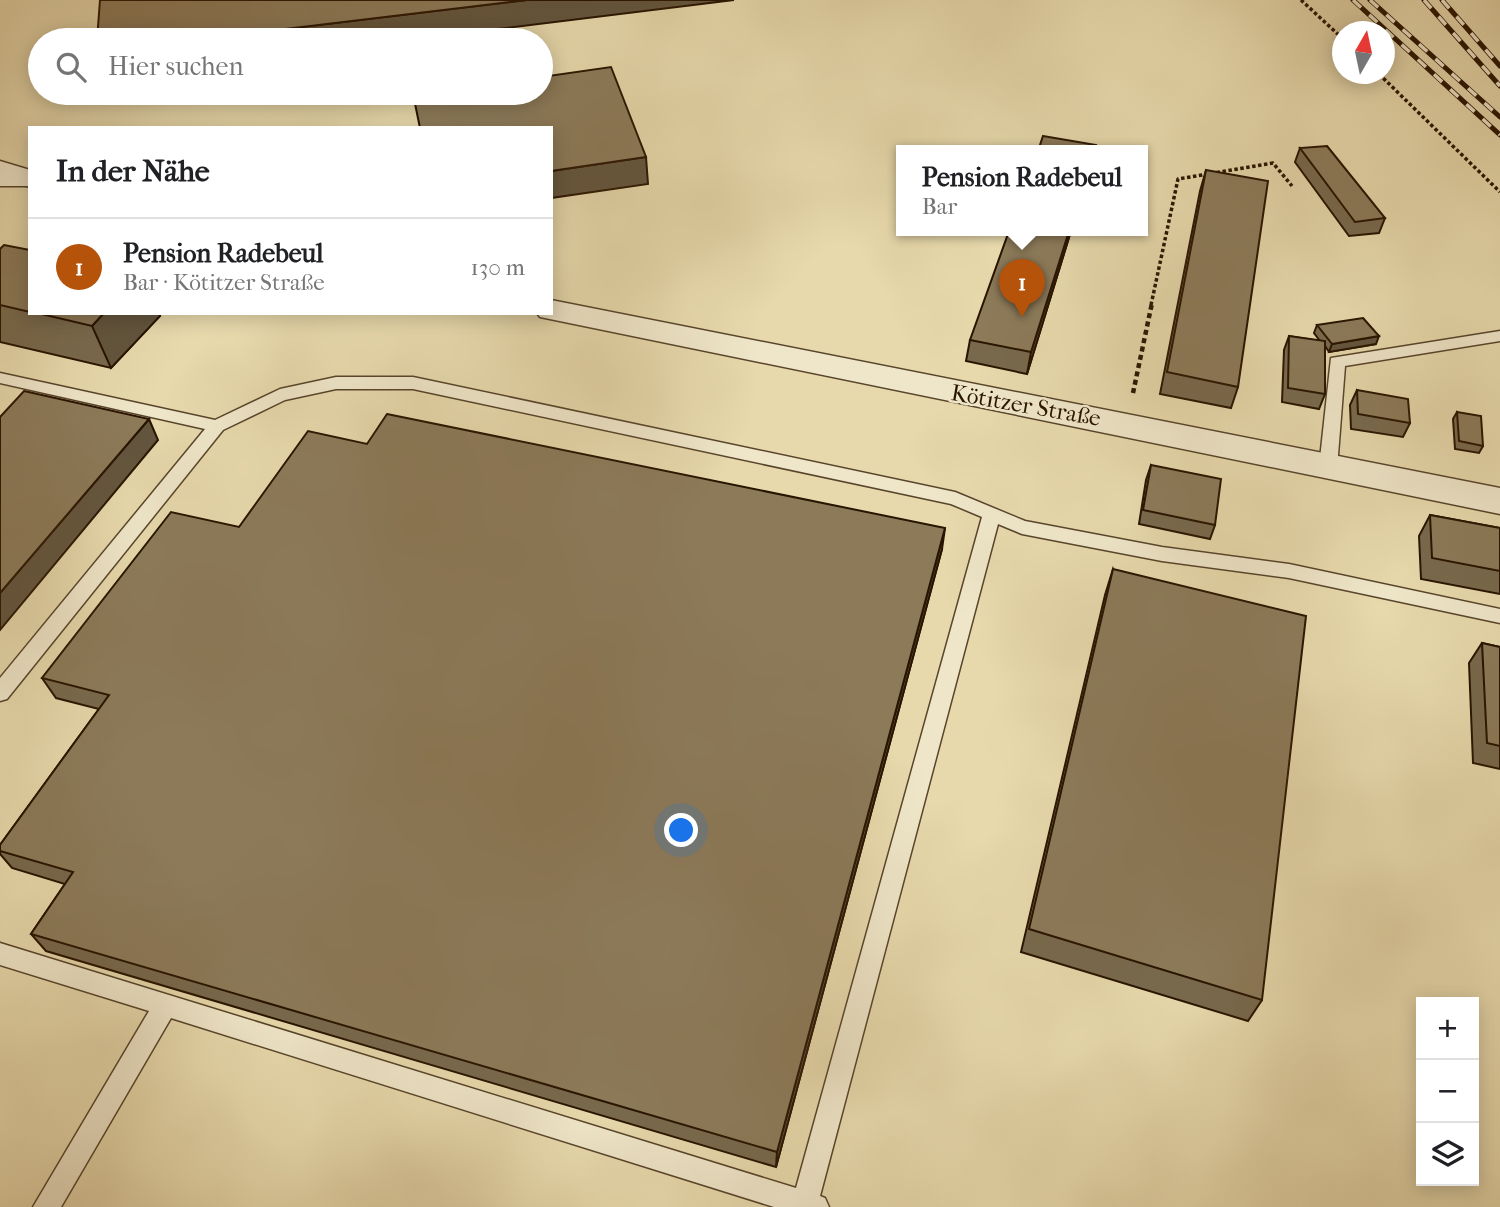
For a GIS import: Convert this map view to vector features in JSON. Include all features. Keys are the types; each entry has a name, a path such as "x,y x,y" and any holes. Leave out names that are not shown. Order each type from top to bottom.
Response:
{"street":[{"path":"0,169 28,179"},
{"name":"Kötitzer Straße","path":"553,310 944,391 1126,424 1328,468 1500,500"}],"lane":[{"path":"0,182 28,180"},
{"path":"1328,468 1337,362 1500,336"},
{"path":"0,377 217,426"},
{"path":"0,693 217,426 280,395 336,383 413,383 955,498 1023,527 1162,554 1289,571 1500,616"},
{"path":"0,954 808,1206 992,514"},
{"path":"47,1207 166,1005"}],"path":[{"path":"1301,0 1332,29"},
{"path":"1389,84 1500,192"},
{"path":"1134,389 1178,178 1273,163 1292,186"}],"building":[{"path":"100,0 527,0 293,28 98,28"},
{"path":"611,67 646,157 553,171 553,126 420,126 415,105 553,105 553,75"},
{"path":"1043,136 1096,145 1040,145"},
{"path":"1327,146 1385,218 1355,222 1300,148"},
{"path":"1206,170 1268,181 1238,387 1167,372"},
{"path":"1007,236 1067,236 1031,352 970,340"},
{"path":"4,245 28,250 28,312 0,305 0,249"},
{"path":"45,315 102,315 92,326"},
{"path":"1363,318 1379,336 1332,344 1317,325"},
{"path":"1289,336 1325,341 1325,394 1288,388"},
{"path":"1357,390 1408,399 1410,423 1358,414"},
{"path":"24,391 149,419 0,593 0,417"},
{"path":"1457,412 1481,416 1483,446 1459,441"},
{"path":"387,414 945,528 777,1152 31,934 73,872 0,851 0,845 109,695 42,678 171,512 239,527 308,431 367,444"},
{"path":"1151,465 1221,479 1215,525 1143,510"},
{"path":"1430,515 1500,528 1500,571 1432,558"},
{"path":"1113,569 1306,616 1262,1000 1029,929"},
{"path":"1482,643 1500,647 1500,746 1487,743"}],"railway":[{"path":"1353,0 1500,135"},
{"path":"1370,0 1500,117"},
{"path":"1424,0 1500,86"},
{"path":"1442,0 1500,66"}],"place":[{"name":"Pension Radebeul","path":"1022,317"}]}
